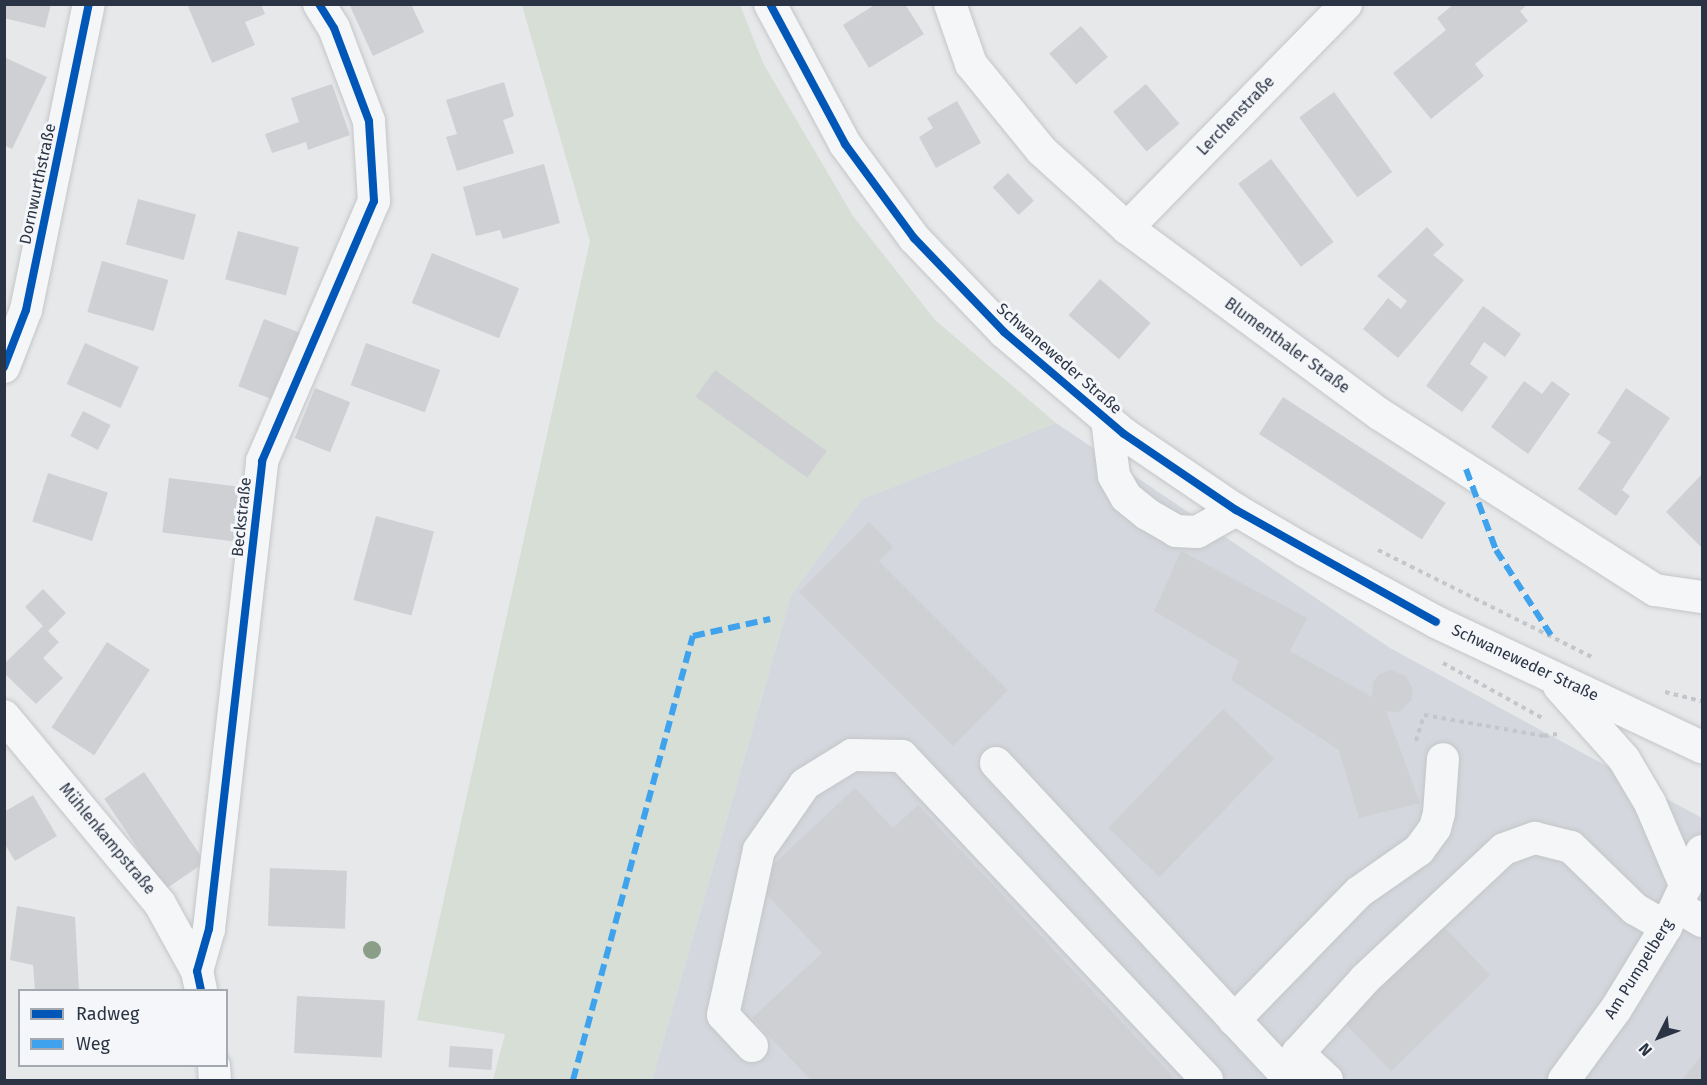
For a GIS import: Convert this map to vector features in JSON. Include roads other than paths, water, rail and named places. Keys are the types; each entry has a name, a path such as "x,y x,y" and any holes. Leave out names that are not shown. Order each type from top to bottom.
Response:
{"street":[{"name":"Dornwurthstraße","path":"4,367 26,310 89,4"},
{"name":"Beckstraße","path":"199,980 209,929 262,461 374,201 369,121 334,28 319,4"},
{"name":"Schwaneweder Straße","path":"770,4 845,144 914,238 1004,333 1107,419 1236,510 1437,622 1702,747"},
{"name":"Blumenthaler Straße","path":"950,4 971,64 1042,151 1127,228 1381,415 1655,590 1702,597"},
{"name":"Lerchenstraße","path":"1127,228 1346,4"},
{"path":"1107,419 1114,476 1126,497 1147,513 1176,531 1197,532 1236,510"},
{"path":"1328,1080 1298,1053 1365,978 1504,849 1535,838 1571,847 1635,909 1683,910 1650,804 1624,759 1548,675"},
{"name":"Mühlenkampstraße","path":"4,716 160,904 199,980"},
{"path":"752,1046 723,1015 759,850 805,784 852,754 902,756 1207,1080"},
{"path":"1234,1020 1359,892 1419,850 1435,828 1439,813 1443,759"},
{"path":"996,763 1291,1080"},
{"name":"Am Pumpelberg","path":"1564,1080 1616,1009 1683,910 1702,851"}]}
